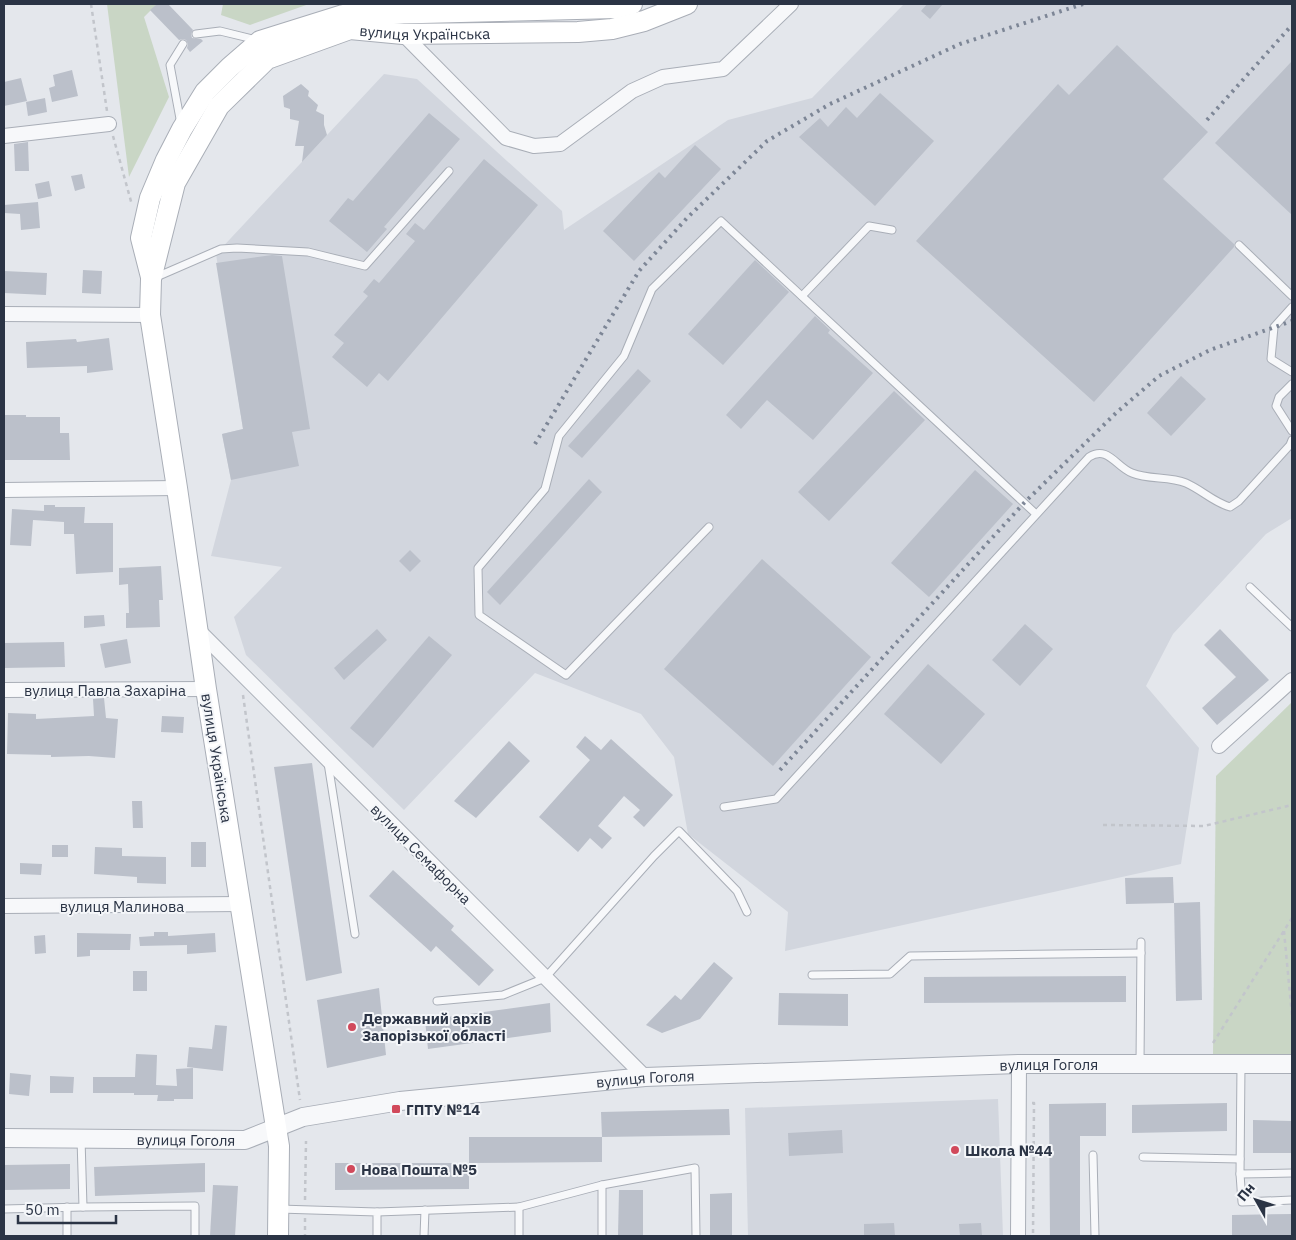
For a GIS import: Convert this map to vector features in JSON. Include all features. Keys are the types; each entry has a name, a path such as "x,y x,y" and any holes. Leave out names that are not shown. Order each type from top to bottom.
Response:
{"main road":[{"name":"вулиця Українська","path":"152,279 141,238 150,198 166,160 182,129 205,92 230,66 260,41 343,15 616,8 632,4"},
{"name":"вулиця Українська","path":"278,1236 279,1146 206,689 150,315 152,279 175,183 218,106 267,59 350,30 403,34 578,32 612,29 644,21 687,4"}],"street":[{"path":"403,34 506,138 534,146 560,144 632,91 662,77 723,69 791,4"},
{"path":"4,136 109,124"},
{"path":"4,314 150,315"},
{"path":"4,490 177,488"},
{"name":"вулиця Семафорна","path":"198,630 645,1078"},
{"path":"1219,746 1292,680"},
{"name":"вулиця Павла Захаріна","path":"4,690 206,689"},
{"name":"вулиця Малинова","path":"4,906 240,904"},
{"path":"1018,1236 1019,1064"},
{"name":"вулиця Гоголя","path":"4,1138 245,1140 302,1117 400,1101 645,1078 1019,1064 1292,1064"}],"lane":[{"path":"196,34 220,31 260,41"},
{"path":"182,129 170,65 183,44"},
{"path":"152,279 221,249 229,248 308,252 366,266 449,171"},
{"path":"709,527 566,674 479,615 478,568 546,489 559,436 624,356 652,289 722,221 1036,514"},
{"path":"802,296 869,226 892,230"},
{"path":"1239,245 1292,296"},
{"path":"1292,307 1274,327 1271,359 1292,372"},
{"path":"1292,384 1280,397 1276,406 1292,431"},
{"path":"724,807 776,799 1036,514 1089,457 1096,452 1104,453 1132,473 1185,483 1220,504 1230,507 1239,501 1290,445 1292,440"},
{"path":"1250,587 1292,627"},
{"path":"328,760 355,934"},
{"path":"437,1001 503,995 545,978 654,856 679,831 737,891 747,912"},
{"path":"1140,1064 1141,942"},
{"path":"812,975 890,974 910,956 1142,953"},
{"path":"1241,1065 1240,1174 1242,1202 1292,1200"},
{"path":"81,1138 83,1207"},
{"path":"1093,1155 1095,1236"},
{"path":"1143,1157 1240,1159"},
{"path":"278,1209 378,1212 519,1207 602,1185 695,1168 696,1236"},
{"path":"1240,1174 1292,1173"},
{"path":"602,1185 602,1236"},
{"path":"4,1209 195,1206 194,1236"},
{"path":"67,1207 67,1236"},
{"path":"519,1207 519,1236"},
{"path":"424,1236 425,1210"},
{"path":"378,1212 378,1236"}],"path":[{"path":"240,672 300,1100"},
{"path":"1103,825 1204,826 1292,805"},
{"path":"1213,1043 1292,918"},
{"path":"1284,931 1292,1016"},
{"path":"305,1236 306,1141"}],"shaded area":[{"path":"904,4 1292,4 1292,518 1266,534 1173,634 1146,686 1199,748 1181,864 785,951 788,912 688,834 674,757 641,714 535,673 404,810 246,655 234,617 282,567 211,556 231,480 222,434 243,429 216,254 384,74 417,79 562,211 564,230 728,120 812,98"},
{"path":"998,1099 1003,1236 748,1236 745,1108"}],"green space":[{"path":"107,4 157,4 144,17 169,97 129,177"},
{"path":"223,4 309,4 250,25 221,15"},
{"path":"1292,702 1292,1054 1213,1055 1216,776"}],"building":[{"path":"157,4 168,4 193,30 192,38 203,41 190,52 187,48 186,40 179,40 150,10"},
{"path":"927,4 943,4 930,19 921,11"},
{"path":"1117,45 1208,132 1163,179 1234,244 1234,247 1094,402 916,241 1058,84 1069,95"},
{"path":"1292,61 1292,215 1215,143"},
{"path":"72,70 78,96 52,102 49,88 55,86 53,75"},
{"path":"21,78 27,101 4,106 4,82"},
{"path":"301,84 309,91 308,96 318,105 316,111 324,115 327,135 302,162 304,146 295,146 299,121 290,119 290,109 284,107 283,96"},
{"path":"880,93 934,141 875,206 799,137 820,118 828,127 846,107 857,118"},
{"path":"45,98 47,112 28,116 26,102"},
{"path":"429,113 460,139 384,227 387,229 367,252 329,221 348,198 353,201"},
{"path":"28,142 29,171 15,171 14,144"},
{"path":"695,145 721,169 634,261 603,231 659,172 665,178"},
{"path":"484,159 538,205 388,381 379,373 367,387 332,357 344,343 334,335 368,296 363,292 374,279 379,283 415,241 406,234 415,223 424,230"},
{"path":"82,174 85,188 75,191 71,176"},
{"path":"49,181 52,196 38,199 35,184"},
{"path":"38,202 40,228 21,230 20,214 4,213 4,205"},
{"path":"272,255 282,256 310,429 292,432 299,466 231,480 222,434 243,429 216,263"},
{"path":"755,260 789,292 723,365 688,334"},
{"path":"83,270 102,271 101,294 82,293"},
{"path":"4,271 47,273 46,295 4,293"},
{"path":"815,316 830,330 828,333 873,373 813,440 767,400 741,429 726,415"},
{"path":"109,338 113,370 87,373 87,366 27,368 26,342 76,339 77,342"},
{"path":"638,369 651,381 582,458 568,446"},
{"path":"1181,376 1206,399 1171,436 1147,413"},
{"path":"894,391 925,420 829,521 798,492"},
{"path":"4,415 60,417 60,433 69,433 70,460 4,460"},
{"path":"975,470 1013,504 929,597 891,563"},
{"path":"589,479 602,492 500,605 487,592"},
{"path":"44,505 85,507 84,523 113,523 113,572 76,574 74,534 64,534 64,522 33,520 31,546 10,545 12,509 44,511"},
{"path":"410,550 421,561 410,572 399,561"},
{"path":"762,559 871,657 773,766 664,669"},
{"path":"161,566 163,600 159,600 160,627 126,628 126,613 129,613 128,584 119,585 119,568"},
{"path":"104,615 105,626 84,628 84,616"},
{"path":"1025,624 1053,649 1020,686 992,660"},
{"path":"377,629 387,640 344,680 334,668"},
{"path":"1220,629 1269,680 1217,725 1202,708 1236,677 1204,645"},
{"path":"429,636 452,655 373,748 350,728"},
{"path":"127,639 131,663 105,668 100,644"},
{"path":"64,642 65,667 4,668 4,643"},
{"path":"928,664 985,714 941,764 884,714"},
{"path":"104,698 106,718 118,719 115,758 7,754 8,713 36,714 36,719 94,716 93,699"},
{"path":"162,716 184,717 183,733 161,732"},
{"path":"585,736 601,750 611,739 673,795 644,827 633,817 640,810 624,796 598,826 612,838 602,849 590,838 578,852 539,817 590,760 576,747"},
{"path":"509,741 530,761 476,818 454,801"},
{"path":"312,763 342,973 306,981 274,767"},
{"path":"132,801 142,801 143,828 133,828"},
{"path":"191,842 206,842 206,867 191,867"},
{"path":"52,845 68,845 68,857 52,857"},
{"path":"95,847 122,848 122,856 166,857 166,884 137,883 137,877 94,874"},
{"path":"20,863 42,864 41,875 20,874"},
{"path":"393,870 454,926 451,930 494,970 479,986 436,946 431,952 369,896"},
{"path":"1173,877 1174,903 1126,904 1125,878"},
{"path":"1200,902 1202,1000 1176,1001 1174,903"},
{"path":"154,932 168,932 168,936 215,933 216,952 187,954 187,945 140,946 139,937 154,936"},
{"path":"77,933 131,934 130,950 90,950 90,956 77,957"},
{"path":"45,935 46,953 35,954 34,936"},
{"path":"714,962 733,978 700,1019 662,1033 646,1025 675,995 681,1000"},
{"path":"133,971 147,971 147,991 133,991"},
{"path":"1126,976 1126,1002 924,1003 924,977"},
{"name":"Державний архів Запорізької області","path":"379,988 386,1055 327,1068 317,1000"},
{"path":"779,993 848,994 848,1026 778,1025"},
{"path":"550,1003 551,1032 428,1049 425,1020"},
{"path":"215,1025 227,1026 223,1071 187,1067 189,1047 212,1049"},
{"path":"136,1054 157,1055 156,1085 177,1086 176,1069 193,1068 193,1099 157,1101 158,1095 93,1093 93,1077 135,1077"},
{"path":"10,1073 31,1075 29,1096 9,1094"},
{"path":"50,1076 74,1077 73,1093 50,1093"},
{"path":"1106,1103 1106,1136 1080,1136 1080,1236 1050,1236 1049,1104"},
{"path":"1227,1103 1227,1131 1132,1133 1132,1105"},
{"path":"729,1109 730,1135 602,1137 601,1112"},
{"path":"1253,1120 1292,1121 1292,1153 1253,1153"},
{"path":"842,1130 843,1153 789,1156 788,1133"},
{"path":"469,1137 602,1137 602,1162 469,1163"},
{"path":"205,1163 205,1192 95,1196 94,1167"},
{"path":"335,1163 469,1163 469,1189 335,1190"},
{"path":"70,1164 70,1189 4,1190 4,1165"},
{"path":"213,1185 238,1186 235,1236 210,1236"},
{"path":"619,1190 643,1190 643,1236 618,1236"},
{"path":"732,1193 732,1236 710,1236 710,1194"},
{"path":"1292,1214 1292,1236 1232,1236 1232,1215"},
{"path":"894,1223 895,1236 864,1236 864,1224"},
{"path":"981,1223 982,1236 960,1236 959,1224"}],"railway":[{"path":"535,444 639,271 687,218 767,141 830,104 960,44 1083,4"},
{"path":"1207,120 1292,25"},
{"path":"780,770 1024,503 1116,413 1159,376 1210,350 1292,321"}],"place":[{"name":"Державний архів Запорізької області","path":"352,1027"},
{"name":"ГПТУ №14","path":"396,1109"},
{"name":"Школа №44","path":"955,1150"},
{"name":"Нова Пошта №5","path":"351,1169"}]}
